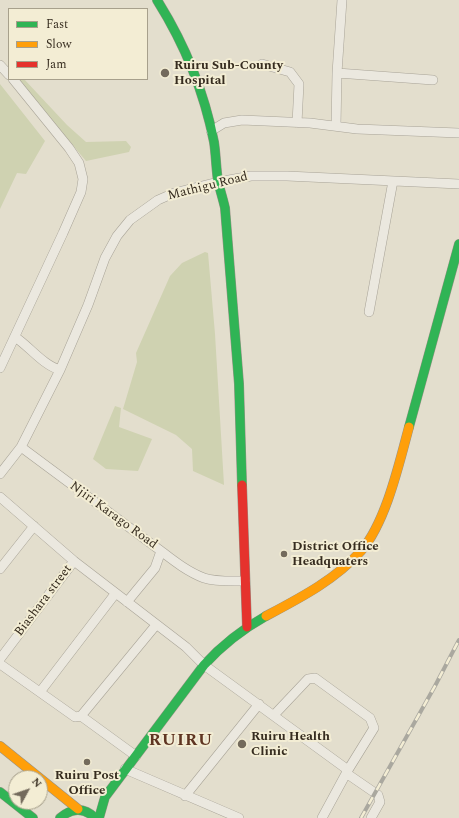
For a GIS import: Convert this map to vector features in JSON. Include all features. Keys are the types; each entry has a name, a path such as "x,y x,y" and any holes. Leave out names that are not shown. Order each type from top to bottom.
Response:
{"main road":[{"path":"157,0 167,17 196,80 211,131 218,182 225,208 239,384 244,581 247,627"},
{"path":"99,818 105,797 204,665 222,645 247,627 307,594 342,570 362,550 377,527 385,507 405,442 459,244"},
{"path":"0,746 94,818"},
{"path":"0,792 33,818"},
{"path":"60,818 66,813 82,810 105,797"}],"street":[{"path":"336,126 337,73 342,0"},
{"path":"262,64 290,72 299,84 297,123"},
{"path":"0,65 8,74"},
{"path":"337,73 433,80"},
{"path":"0,368 78,198 83,179 79,163 69,148 14,80"},
{"path":"211,131 231,121 297,123 459,133"},
{"name":"Mathigu Road","path":"0,474 21,447 60,370 88,306 105,258 117,236 130,220 158,200 174,193 218,182 251,176 459,184"},
{"path":"369,312 393,181"},
{"path":"15,337 30,347 47,364 60,370"},
{"name":"Njiri Karago Road","path":"21,447 161,551 155,568 127,602"},
{"path":"0,497 74,561 115,594 186,647 204,665 274,715 378,795 380,802 371,818"},
{"path":"0,569 34,526"},
{"path":"161,551 186,569 204,578 244,581"},
{"name":"Biashara street","path":"0,659 74,561"},
{"path":"40,692 115,594"},
{"path":"0,664 75,717 81,716 156,625"},
{"path":"274,715 308,679 315,678 370,718 374,728 347,772 322,818"},
{"path":"185,796 259,704"},
{"path":"81,716 136,756"},
{"path":"125,769 239,818"}],"green space":[{"path":"18,80 25,80 67,125 86,142 126,141 131,147 129,152 86,161"},
{"path":"0,84 45,141 26,174 17,173 0,209"},
{"path":"205,252 208,253 215,334 224,485 193,471 192,449 176,435 123,409 137,362 136,353 170,276 182,263"},
{"path":"115,406 121,408 119,427 152,439 138,471 106,469 93,459"}],"railway":[{"path":"361,818 459,640"}],"traffic: fast":[{"path":"157,0 176,33 192,68 205,104 214,142 218,181 225,208 239,384 242,485"},
{"path":"409,427 459,244"},
{"path":"99,818 105,797 204,665 218,650 233,638 266,616"},
{"path":"0,792 33,818"},
{"path":"60,818 69,812 78,810 91,814 95,818"}],"traffic: slow":[{"path":"266,616 328,580 361,551 370,539 385,509 409,427"},
{"path":"0,746 78,809"}],"traffic: jam":[{"path":"242,485 247,627"}],"place":[{"name":"Ruiru Sub-County Hospital","path":"165,73"},
{"name":"District Office Headquaters","path":"284,554"},
{"name":"Ruiru Health Clinic","path":"242,744"},
{"name":"Ruiru Post Office","path":"87,762"}],"district":[{"name":"RUIRU","path":"181,742"}]}
